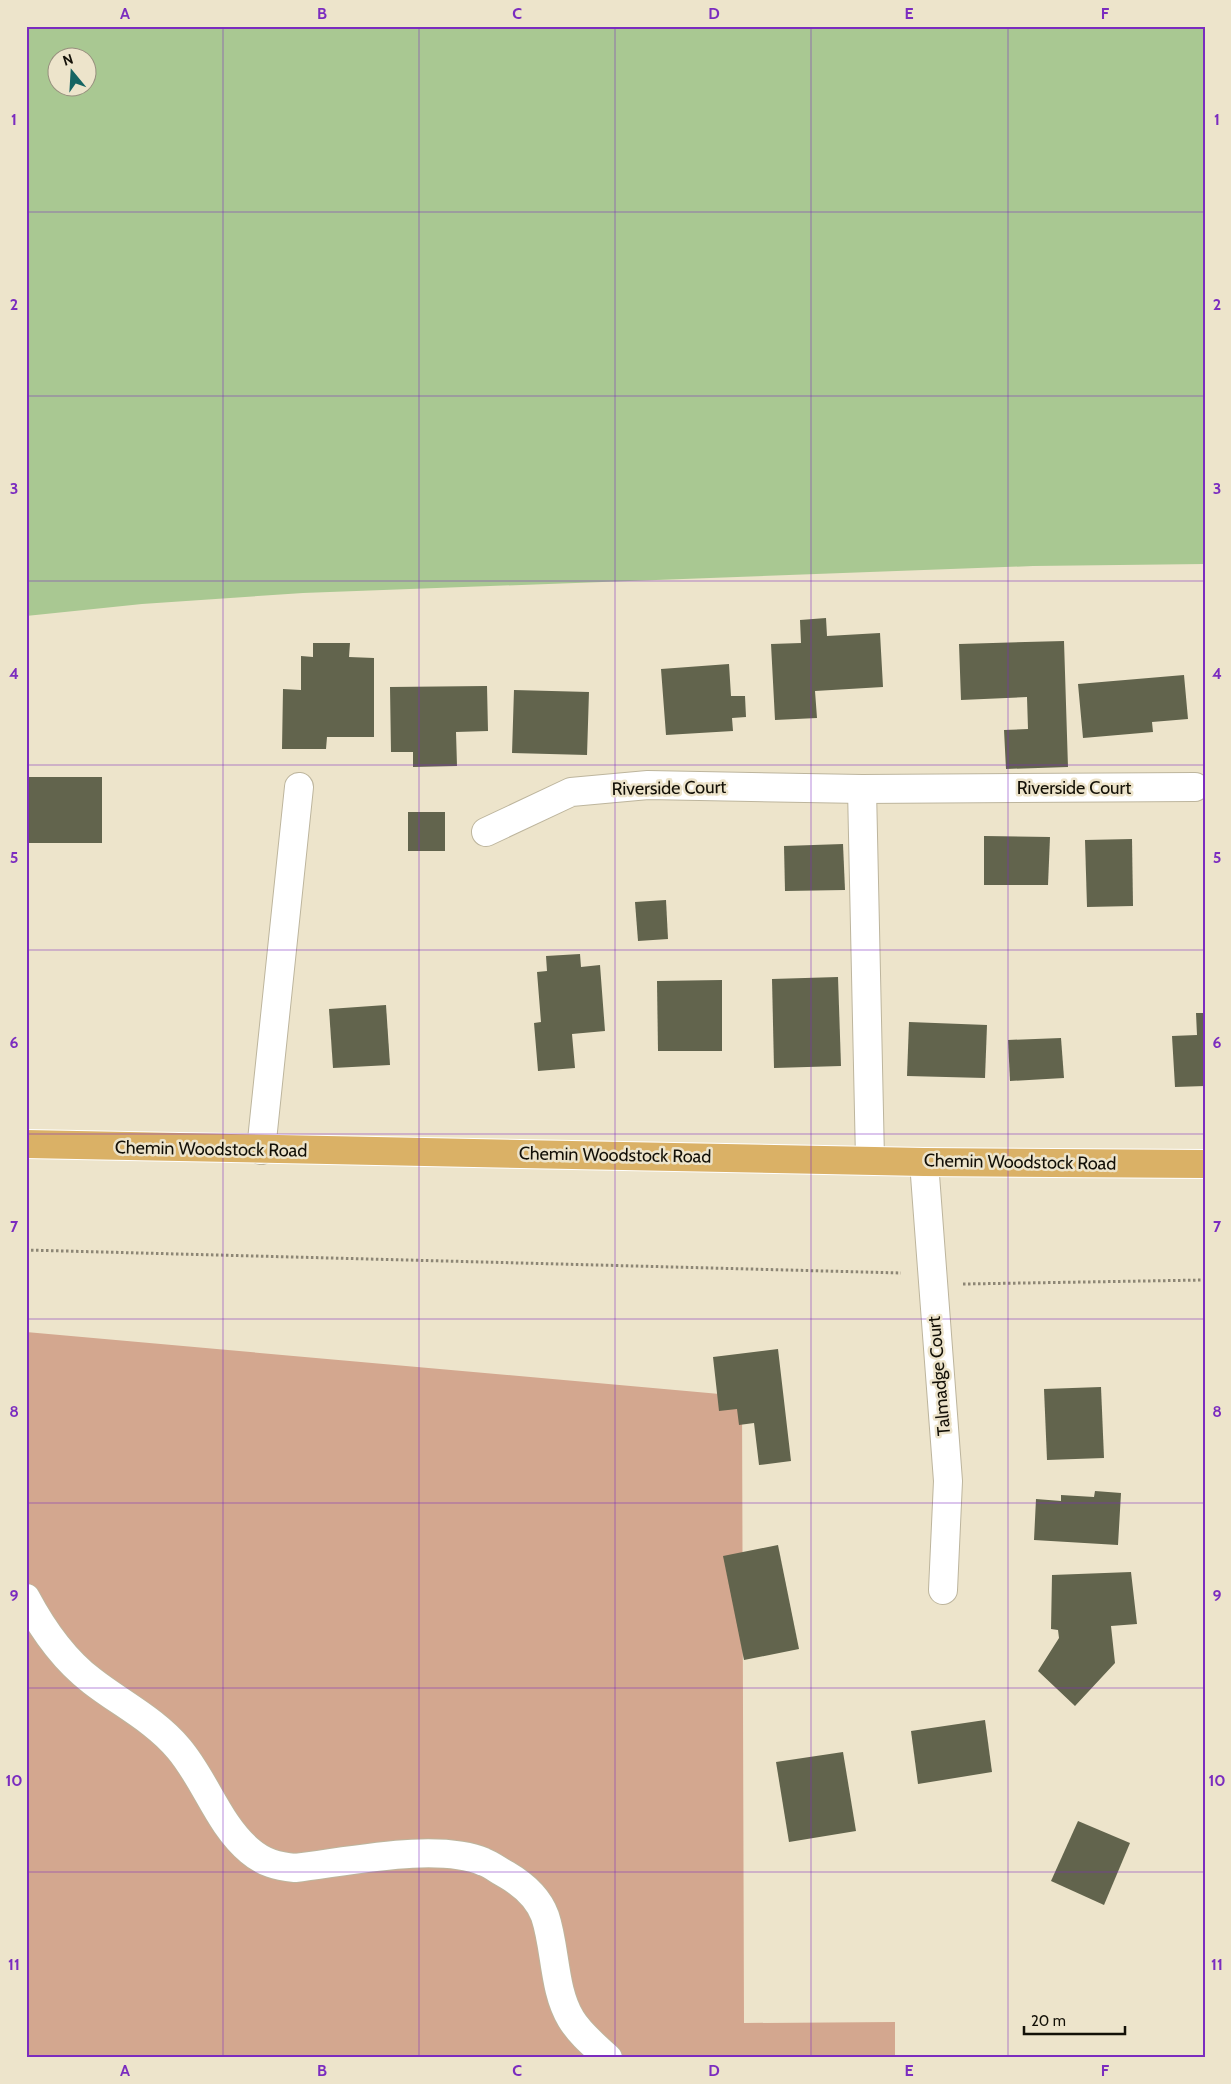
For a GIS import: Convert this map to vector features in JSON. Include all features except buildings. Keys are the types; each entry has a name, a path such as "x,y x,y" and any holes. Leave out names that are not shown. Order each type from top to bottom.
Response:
{"main road":[{"name":"Chemin Woodstock Road","path":"26,1144 261,1150 870,1159 924,1162 1205,1164"}],"street":[{"name":"Riverside Court","path":"486,832 571,792 648,785 862,789 1195,787"},
{"path":"261,1150 299,787"},
{"path":"862,789 870,1159"},
{"name":"Talmadge Court","path":"924,1162 948,1481 943,1590"},
{"path":"26,1598 55,1646 71,1663 91,1681 153,1724 178,1748 194,1768 225,1823 243,1845 262,1861 277,1866 295,1868 430,1852 456,1855 483,1862 521,1883 536,1899 544,1916 563,2000 571,2019 585,2037 608,2058"}],"path":[{"path":"26,1250 897,1271 932,1285 1205,1280"}],"shaded area":[{"path":"26,26 1205,26 1205,564 1033,566 303,593 142,604 26,616"},
{"path":"26,1332 742,1396 744,2023 895,2022 895,2058 26,2058"}]}
